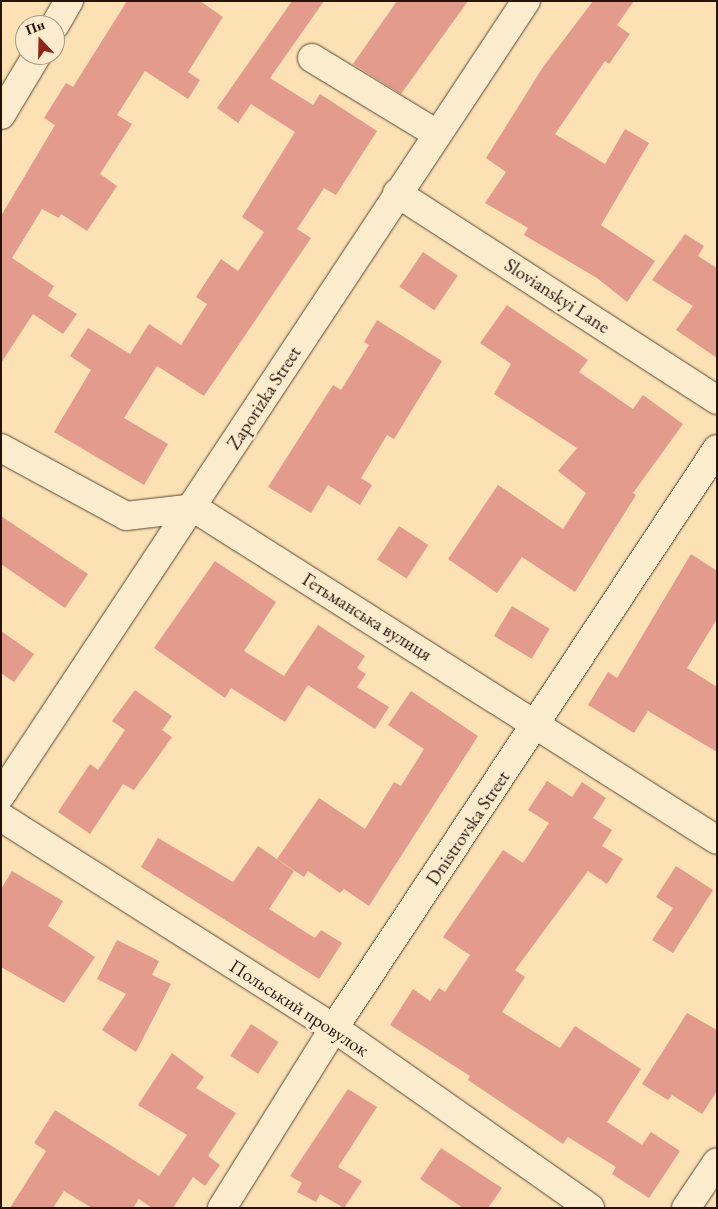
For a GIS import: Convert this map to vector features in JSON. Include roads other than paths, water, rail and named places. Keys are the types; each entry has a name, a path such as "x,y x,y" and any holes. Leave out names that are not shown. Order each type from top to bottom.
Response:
{"street":[{"name":"Zaporizka Street","path":"1,795 194,508 397,192 526,1"},
{"path":"312,58 437,134"},
{"path":"1,115 31,65"},
{"name":"Slovianskyi Lane","path":"397,192 717,400"},
{"path":"1,448 126,516 194,508"},
{"name":"Dnistrovska Street","path":"222,1208 334,1028 538,724 717,449"},
{"name":"Гетьманська вулиця","path":"194,508 538,724 717,840"},
{"name":"Польський провулок","path":"1,817 334,1028 590,1208"},
{"path":"686,1208 717,1162"}]}
